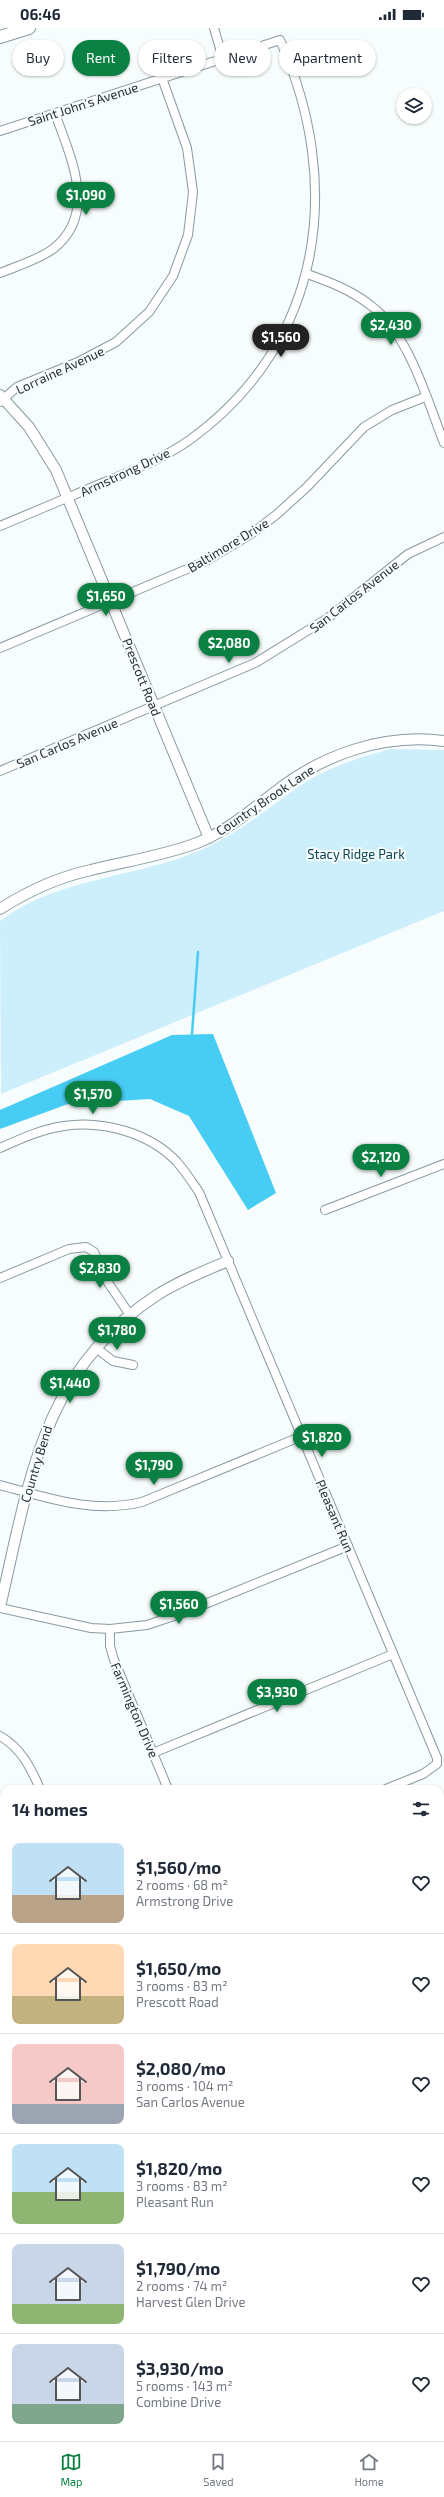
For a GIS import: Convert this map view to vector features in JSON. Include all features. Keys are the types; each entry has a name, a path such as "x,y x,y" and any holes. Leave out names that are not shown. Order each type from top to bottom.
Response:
{"main road":[{"path":"0,37 29,28"}],"street":[{"path":"214,28 217,40"},
{"name":"Saint John's Avenue","path":"0,131 214,62"},
{"name":"Armstrong Drive","path":"0,526 140,468 166,455 214,421 245,389 272,354 298,302 307,274 312,248 316,201 312,142 300,90 294,76"},
{"name":"Lorraine Avenue","path":"1,398 17,387 78,362 116,342 149,312 173,276 188,235 193,192 187,148 162,78"},
{"path":"0,273 52,250 64,238 73,224 78,208 79,191 55,113"},
{"path":"307,274 339,286 356,295 371,305 385,319 408,354 444,443"},
{"name":"Baltimore Drive","path":"0,648 206,561 251,534 307,488 364,427 392,410 425,397"},
{"name":"Prescott Road","path":"1,398 40,443 56,470 69,497 208,838"},
{"name":"San Carlos Avenue","path":"0,771 229,676 280,649 328,618 408,554 444,537"},
{"name":"Country Brook Lane","path":"0,909 29,892 64,878 91,870 146,860 208,838 244,816 292,779 330,758 351,750 380,743 418,740 444,741"},
{"name":"Pleasant Run","path":"0,1148 32,1134 64,1126 96,1125 127,1131 154,1144 177,1162 199,1192 437,1758 437,1764 423,1774 396,1785"},
{"path":"325,1210 444,1164"},
{"path":"0,1278 69,1249 86,1247 94,1252 107,1281 130,1315"},
{"name":"Country Bend","path":"0,1608 39,1447 49,1422 74,1376 96,1348 130,1315 173,1286 228,1261"},
{"path":"96,1348 113,1361 133,1365"},
{"path":"0,1485 77,1505 98,1508 123,1507 142,1502 302,1436"},
{"path":"0,1608 58,1622 91,1628 110,1629 147,1625 164,1620 348,1546"},
{"name":"Farmington Drive","path":"110,1629 110,1646 114,1660 166,1785"},
{"path":"153,1753 394,1654"},
{"path":"0,1736 21,1753 30,1765 38,1785"}],"green space":[{"name":"Stacy Ridge Park","path":"390,749 444,750 444,911 1,1094 0,921 46,895 96,880 171,861 196,852 238,830 303,784 324,772 345,763"}],"water":[{"path":"213,1034 276,1193 248,1210 189,1116 150,1099 68,1104 0,1129 0,1110 172,1035"}],"waterway":[{"path":"192,1034 198,952"}]}
